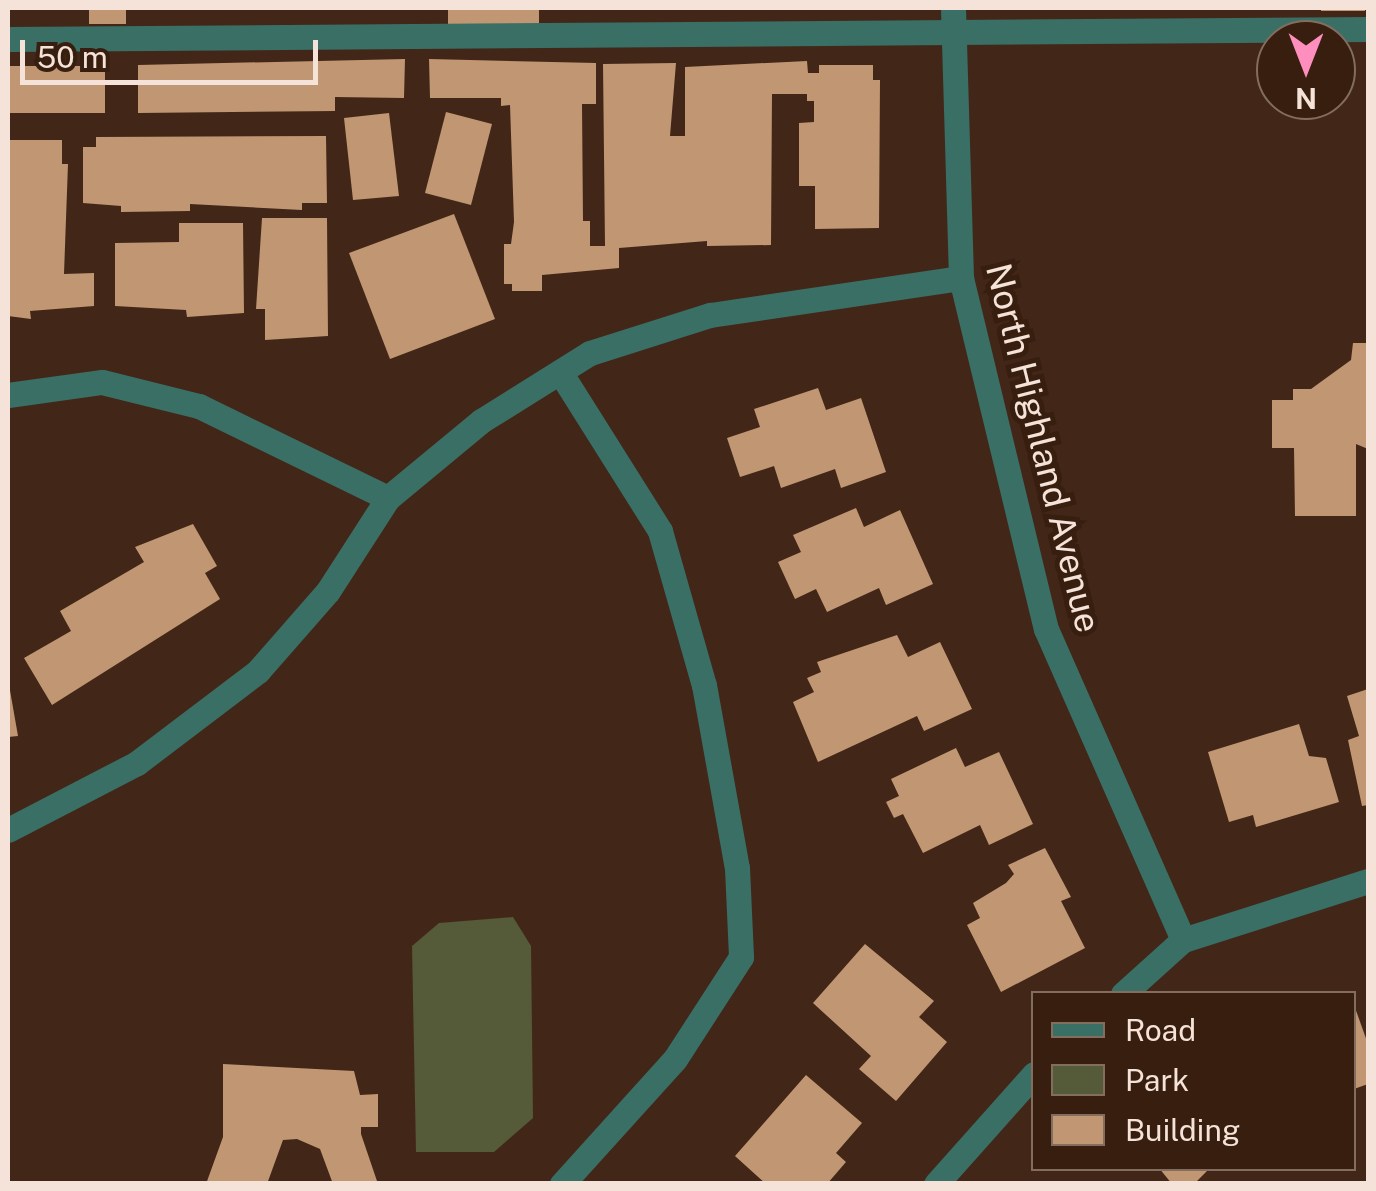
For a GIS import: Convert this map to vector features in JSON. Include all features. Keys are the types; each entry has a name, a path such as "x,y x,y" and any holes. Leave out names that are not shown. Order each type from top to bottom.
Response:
{"street":[{"path":"8,39 953,19 1368,29"},
{"name":"North Highland Avenue","path":"953,19 960,278 1046,629 1183,940"},
{"path":"8,830 137,763 258,671 328,591 388,498 481,421 590,354 710,315 960,278"},
{"path":"560,372 660,531 704,685 737,868 740,957 675,1059 562,1184"},
{"path":"8,395 102,382 199,406 388,498"},
{"path":"1126,991 1183,940 1368,880"},
{"path":"936,1184 1031,1077"}],"green space":[{"path":"513,917 531,946 533,1118 494,1152 416,1152 412,946 439,923"}],"building":[{"path":"89,8 126,8 126,24 89,24"},
{"path":"448,8 539,8 539,24 448,24"},
{"path":"1365,8 1365,11 1321,11"},
{"path":"405,59 404,98 335,97 335,111 138,113 138,65"},
{"path":"429,59 596,63 596,104 582,104 583,221 590,221 590,246 605,246 603,64 676,63 670,136 685,136 685,67 807,61 808,73 819,73 819,65 873,65 873,80 880,80 879,228 815,229 815,186 799,186 799,123 814,122 814,101 807,101 807,94 772,94 771,245 707,246 707,241 619,248 619,268 542,275 542,291 512,291 512,284 504,284 504,244 511,244 514,222 510,105 501,106 501,98 430,98"},
{"path":"8,66 105,66 105,113 8,113"},
{"path":"446,112 492,124 471,205 425,193"},
{"path":"389,113 399,196 353,200 344,118"},
{"path":"326,136 327,203 302,203 302,210 190,204 190,211 121,212 121,206 83,203 83,147 96,147 96,137"},
{"path":"8,140 62,140 62,164 68,164 64,274 94,273 94,306 30,311 31,319 8,316"},
{"path":"454,214 495,319 390,359 349,253"},
{"path":"262,218 327,218 328,336 265,340 265,309 256,309"},
{"path":"179,223 243,223 244,313 187,317 186,310 115,306 115,243 179,242"},
{"path":"1353,343 1368,343 1368,449 1356,444 1356,516 1295,516 1294,448 1272,448 1272,400 1293,400 1293,389 1311,389 1351,360"},
{"path":"818,388 826,410 861,398 886,472 841,488 835,469 781,488 774,466 740,477 727,438 760,427 754,409"},
{"path":"856,508 864,527 900,510 933,584 886,605 879,588 827,612 816,589 795,599 778,562 801,552 793,535"},
{"path":"193,524 217,566 205,573 220,599 52,705 24,658 71,631 60,611 144,562 135,547"},
{"path":"897,635 908,657 940,642 972,709 924,731 917,716 818,762 793,702 814,692 807,678 821,672 817,662"},
{"path":"8,679 18,736 8,737"},
{"path":"1368,689 1368,805 1362,806 1348,740 1359,736 1347,696"},
{"path":"1299,724 1309,756 1326,758 1339,802 1256,827 1253,815 1229,822 1208,752"},
{"path":"956,748 965,767 999,752 1033,824 989,845 980,825 923,853 903,814 894,818 886,802 899,796 891,779"},
{"path":"1045,848 1071,897 1061,901 1085,948 1001,992 967,925 980,918 973,903 1006,883 1014,874 1008,865"},
{"path":"865,944 934,1001 919,1017 947,1042 896,1101 859,1069 871,1056 813,1003"},
{"path":"1356,1011 1368,1044 1368,1084 1356,1088"},
{"path":"223,1064 354,1071 360,1095 378,1094 378,1127 361,1127 361,1134 378,1184 333,1184 320,1149 297,1139 283,1140 267,1184 206,1184 223,1137"},
{"path":"806,1075 862,1123 836,1153 846,1162 827,1184 766,1184 735,1156"},
{"path":"1161,1171 1207,1171 1194,1184 1172,1184"}]}
